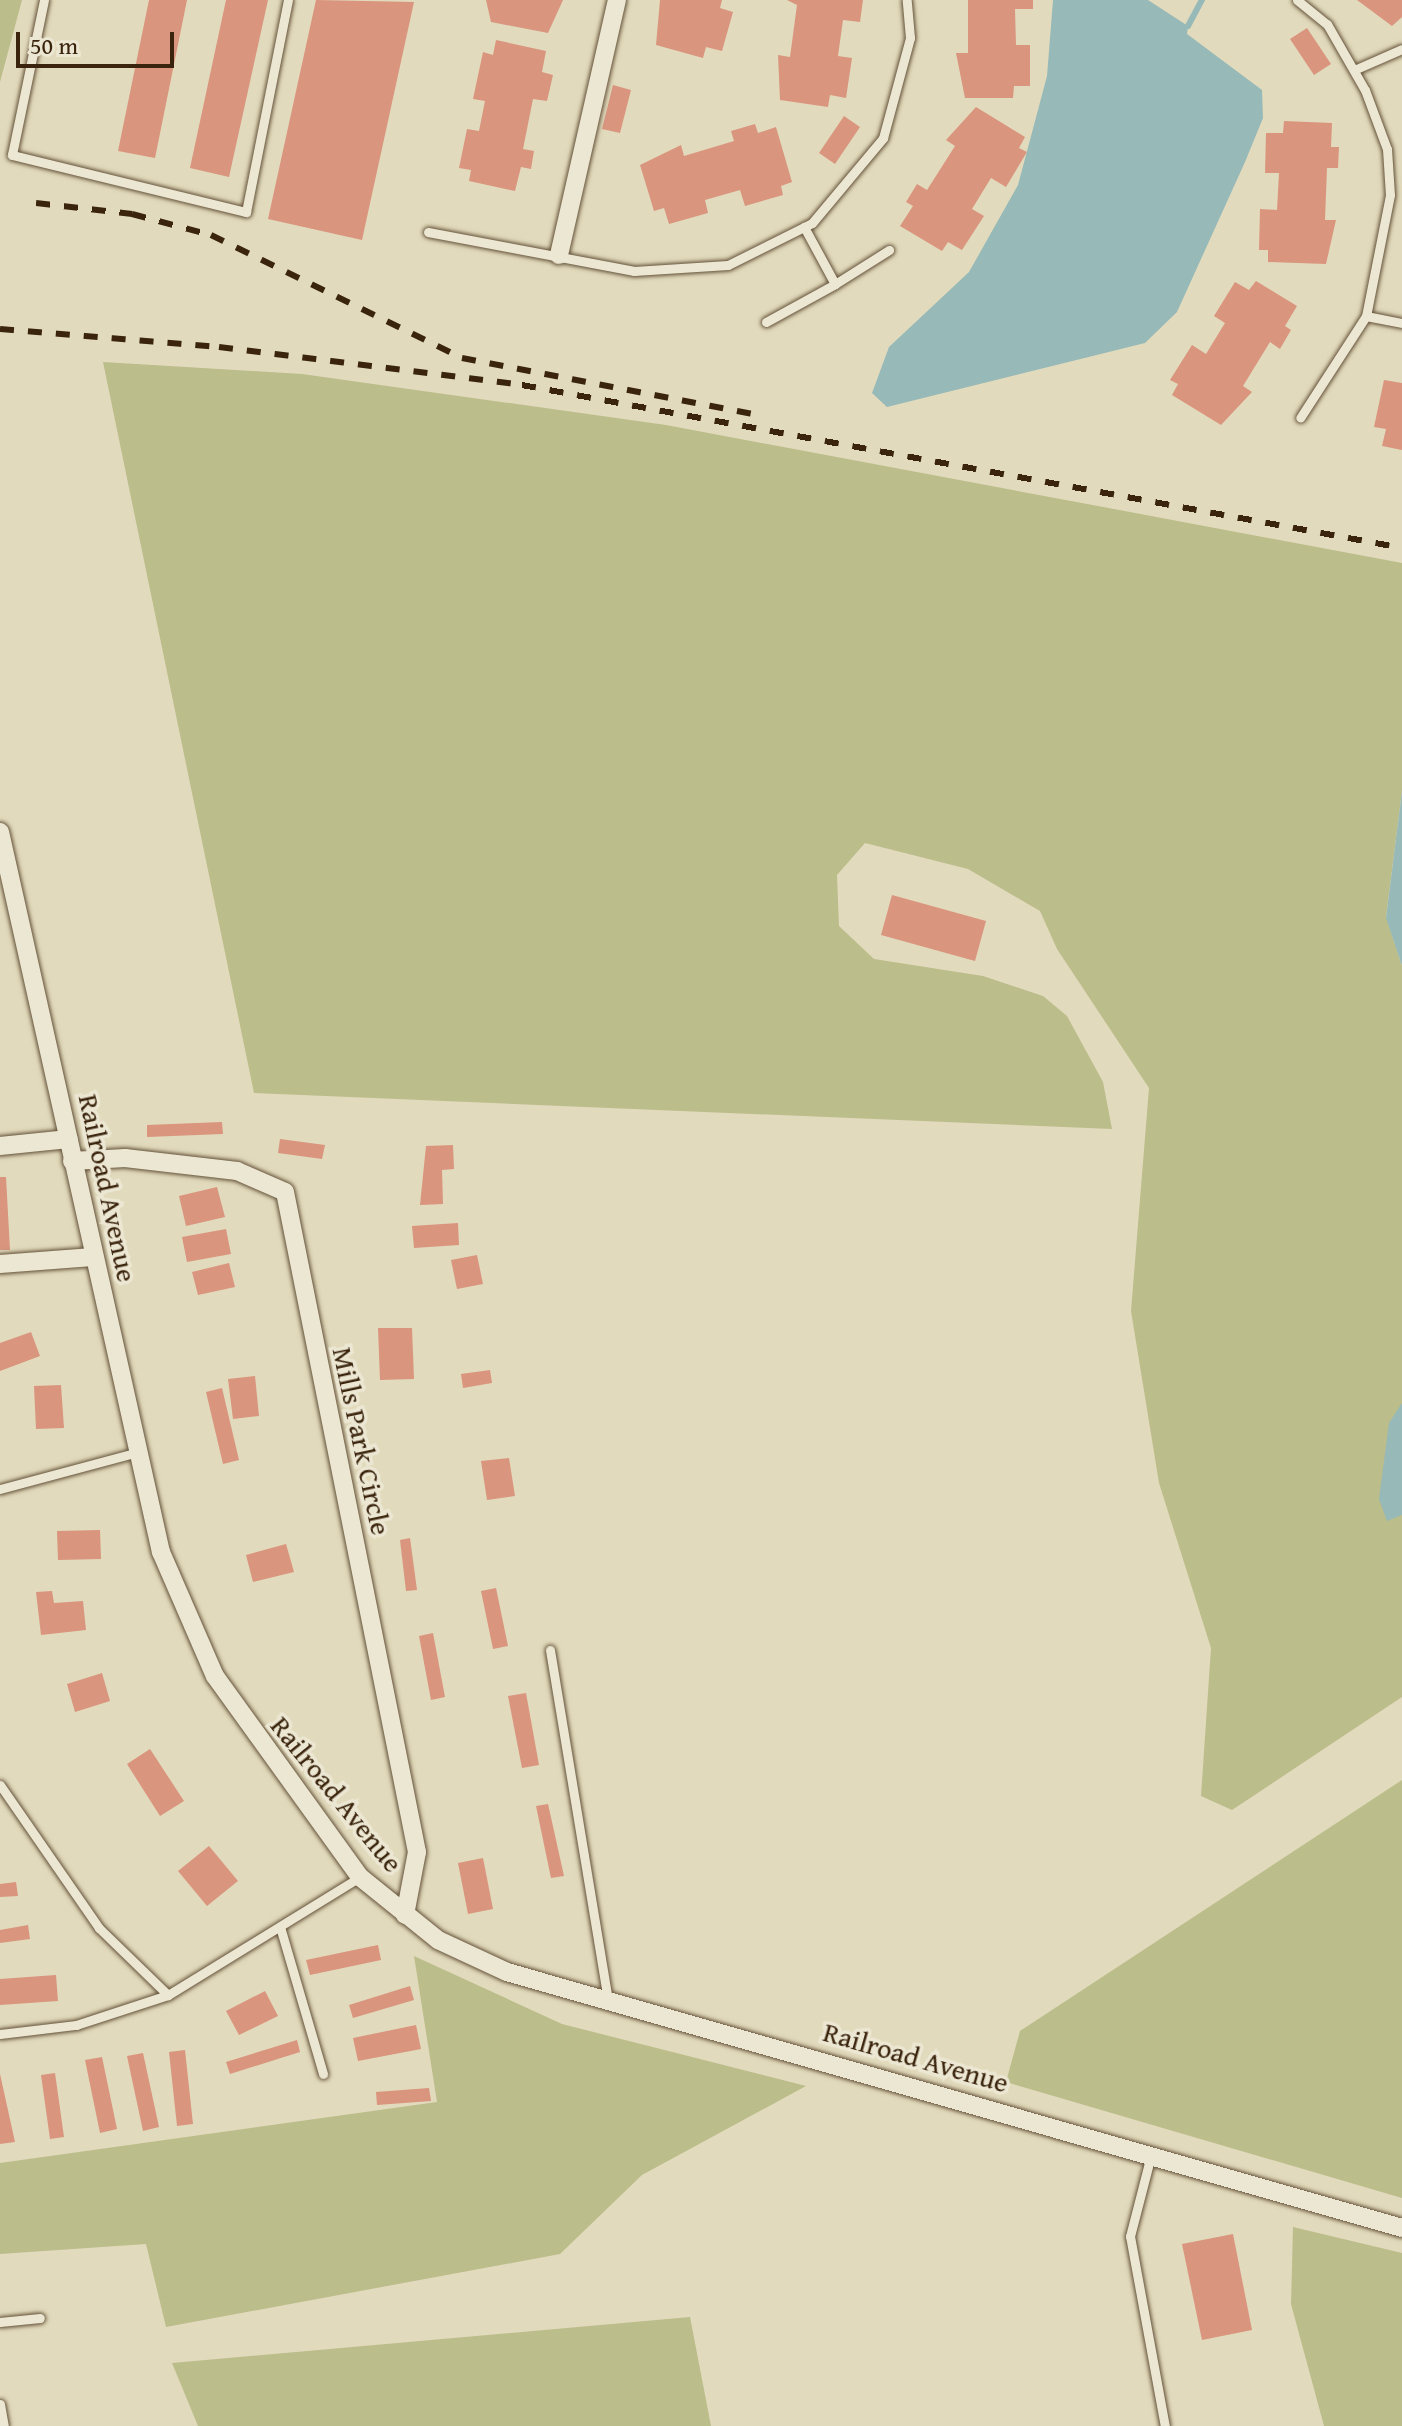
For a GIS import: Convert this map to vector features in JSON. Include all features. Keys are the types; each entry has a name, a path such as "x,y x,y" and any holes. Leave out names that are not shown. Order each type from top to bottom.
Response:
{"street":[{"path":"559,255 617,0"},
{"name":"Railroad Avenue","path":"0,832 161,1552 215,1676 360,1877 405,1915 485,1964 1402,2228"},
{"path":"0,1146 69,1139"},
{"name":"Mills Park Circle","path":"72,1161 125,1158 237,1171 285,1192 417,1852 405,1915"},
{"path":"0,1264 93,1257"}],"lane":[{"path":"44,0 12,155 246,212 288,0"},
{"path":"428,232 634,271 728,265 804,227 883,138 910,38 907,0"},
{"path":"1297,0 1327,24 1354,70 1387,149 1390,195 1366,316 1300,418"},
{"path":"1354,70 1402,49"},
{"path":"804,227 835,284"},
{"path":"766,322 889,250"},
{"path":"1366,316 1402,323"},
{"path":"0,1489 138,1452"},
{"path":"550,1650 608,1999"},
{"path":"0,1785 99,1928 168,1995"},
{"path":"0,2034 76,2025 168,1995 209,1964 281,1930 360,1877"},
{"path":"281,1930 323,2074"},
{"path":"1151,2155 1130,2236 1165,2426"},
{"path":"0,2322 40,2318"},
{"path":"0,2404 4,2426"}],"green space":[{"path":"0,0 22,0 0,82"},
{"path":"103,362 302,374 666,425 1402,563 1402,791 1386,917 1402,966 1402,1697 1232,1810 1201,1796 1211,1648 1159,1483 1131,1311 1149,1088 1057,949 1040,911 968,869 865,843 837,875 839,926 874,959 983,976 1043,996 1067,1016 1103,1082 1112,1129 254,1093"},
{"path":"1402,1780 1402,2198 1006,2082 1020,2031"},
{"path":"414,1956 562,2024 806,2086 642,2175 560,2254 166,2327 146,2244 0,2254 0,2163 437,2102"},
{"path":"1293,2227 1402,2253 1402,2426 1324,2426 1291,2304"},
{"path":"690,2317 711,2426 198,2426 172,2363"}],"water":[{"path":"1053,0 1148,0 1188,26 1187,34 1262,90 1263,118 1177,312 1145,343 887,407 872,393 889,347 969,272 1018,185 1047,76"},
{"path":"1402,791 1402,966 1386,918"},
{"path":"1402,1403 1402,1515 1387,1521 1379,1499 1389,1423"}],"building":[{"path":"149,0 187,0 155,158 118,151"},
{"path":"226,0 268,0 229,177 190,168"},
{"path":"316,0 414,2 362,240 268,219"},
{"path":"486,0 563,0 548,33 491,22"},
{"path":"660,0 722,0 720,8 733,12 722,51 706,47 703,58 656,45"},
{"path":"787,0 863,0 860,22 843,20 838,56 852,58 846,98 830,95 828,107 780,100 778,55 790,57 797,5"},
{"path":"968,0 1033,0 1033,9 1015,9 1016,45 1030,45 1030,86 1014,86 1013,98 965,98 956,53 968,53"},
{"path":"1357,0 1402,0 1402,17 1392,26"},
{"path":"1307,28 1331,64 1314,75 1290,39"},
{"path":"496,40 546,51 542,72 553,75 547,101 533,99 523,149 534,151 531,169 521,167 515,191 469,181 471,170 459,168 467,129 479,131 485,101 473,99 483,52 493,55"},
{"path":"613,85 631,90 620,133 602,129"},
{"path":"976,107 1025,137 1019,148 1027,152 1006,187 991,178 972,209 984,216 962,250 948,242 942,251 900,226 913,206 906,202 917,184 927,190 955,146 946,140"},
{"path":"844,116 860,127 835,164 819,153"},
{"path":"1284,121 1332,123 1331,147 1339,147 1338,168 1327,168 1325,220 1336,220 1326,264 1268,262 1268,250 1259,250 1260,209 1277,210 1279,173 1265,173 1266,133 1283,133"},
{"path":"755,124 758,133 776,127 792,182 781,186 783,195 745,206 740,190 705,200 708,213 669,224 664,208 654,211 640,165 681,145 684,156 734,141 731,131"},
{"path":"1256,281 1297,306 1285,326 1291,330 1280,349 1270,342 1243,386 1252,392 1221,425 1172,395 1178,384 1170,380 1192,345 1206,354 1225,323 1214,316 1235,282 1249,290"},
{"path":"1384,380 1402,383 1402,450 1382,446 1386,429 1374,427"},
{"path":"892,895 986,921 975,961 881,935"},
{"path":"222,1122 223,1134 147,1137 147,1125"},
{"path":"280,1139 325,1145 322,1159 278,1153"},
{"path":"453,1145 454,1169 442,1170 443,1204 420,1205 426,1146"},
{"path":"0,1177 6,1177 10,1250 0,1250"},
{"path":"217,1187 225,1217 186,1226 179,1196"},
{"path":"458,1223 459,1245 414,1248 412,1226"},
{"path":"226,1229 231,1254 187,1262 182,1237"},
{"path":"477,1255 483,1284 457,1289 451,1260"},
{"path":"229,1263 235,1287 198,1295 192,1272"},
{"path":"378,1328 412,1328 414,1379 380,1380"},
{"path":"31,1332 40,1356 0,1371 0,1343"},
{"path":"490,1370 492,1383 463,1388 461,1374"},
{"path":"255,1376 259,1416 233,1419 228,1379"},
{"path":"61,1385 64,1428 36,1429 34,1386"},
{"path":"222,1388 239,1460 223,1464 206,1392"},
{"path":"509,1458 515,1496 487,1500 481,1461"},
{"path":"100,1530 101,1559 58,1560 57,1531"},
{"path":"410,1538 417,1590 406,1591 400,1540"},
{"path":"286,1544 294,1572 253,1582 246,1555"},
{"path":"496,1588 508,1646 493,1649 481,1591"},
{"path":"52,1591 54,1603 83,1601 86,1630 41,1635 36,1592"},
{"path":"433,1633 445,1697 431,1700 419,1636"},
{"path":"102,1673 110,1701 75,1712 67,1684"},
{"path":"526,1693 539,1765 522,1768 508,1696"},
{"path":"150,1749 184,1801 160,1816 127,1764"},
{"path":"548,1804 564,1876 551,1878 536,1806"},
{"path":"209,1846 238,1881 207,1906 178,1871"},
{"path":"483,1858 493,1909 468,1914 458,1863"},
{"path":"16,1882 18,1896 0,1897 0,1884"},
{"path":"28,1925 30,1939 0,1943 0,1930"},
{"path":"378,1945 381,1960 310,1975 306,1960"},
{"path":"56,1975 58,2001 0,2005 0,1979"},
{"path":"410,1986 414,2000 353,2018 349,2005"},
{"path":"265,1991 278,2016 239,2035 226,2011"},
{"path":"416,2025 421,2049 358,2061 353,2038"},
{"path":"297,2040 300,2052 230,2074 226,2062"},
{"path":"185,2050 193,2124 177,2126 169,2052"},
{"path":"143,2053 159,2127 143,2131 127,2056"},
{"path":"102,2057 117,2129 100,2133 85,2060"},
{"path":"55,2073 64,2137 50,2139 41,2075"},
{"path":"0,2074 15,2142 0,2144"},
{"path":"429,2088 431,2101 377,2105 376,2092"},
{"path":"1233,2234 1252,2330 1202,2340 1182,2244"}],"waterway":[{"path":"1188,26 1202,0"}],"railway":[{"path":"36,203 132,214 211,235 462,358 764,416"},
{"path":"0,329 219,347 522,385 1402,548"}]}
